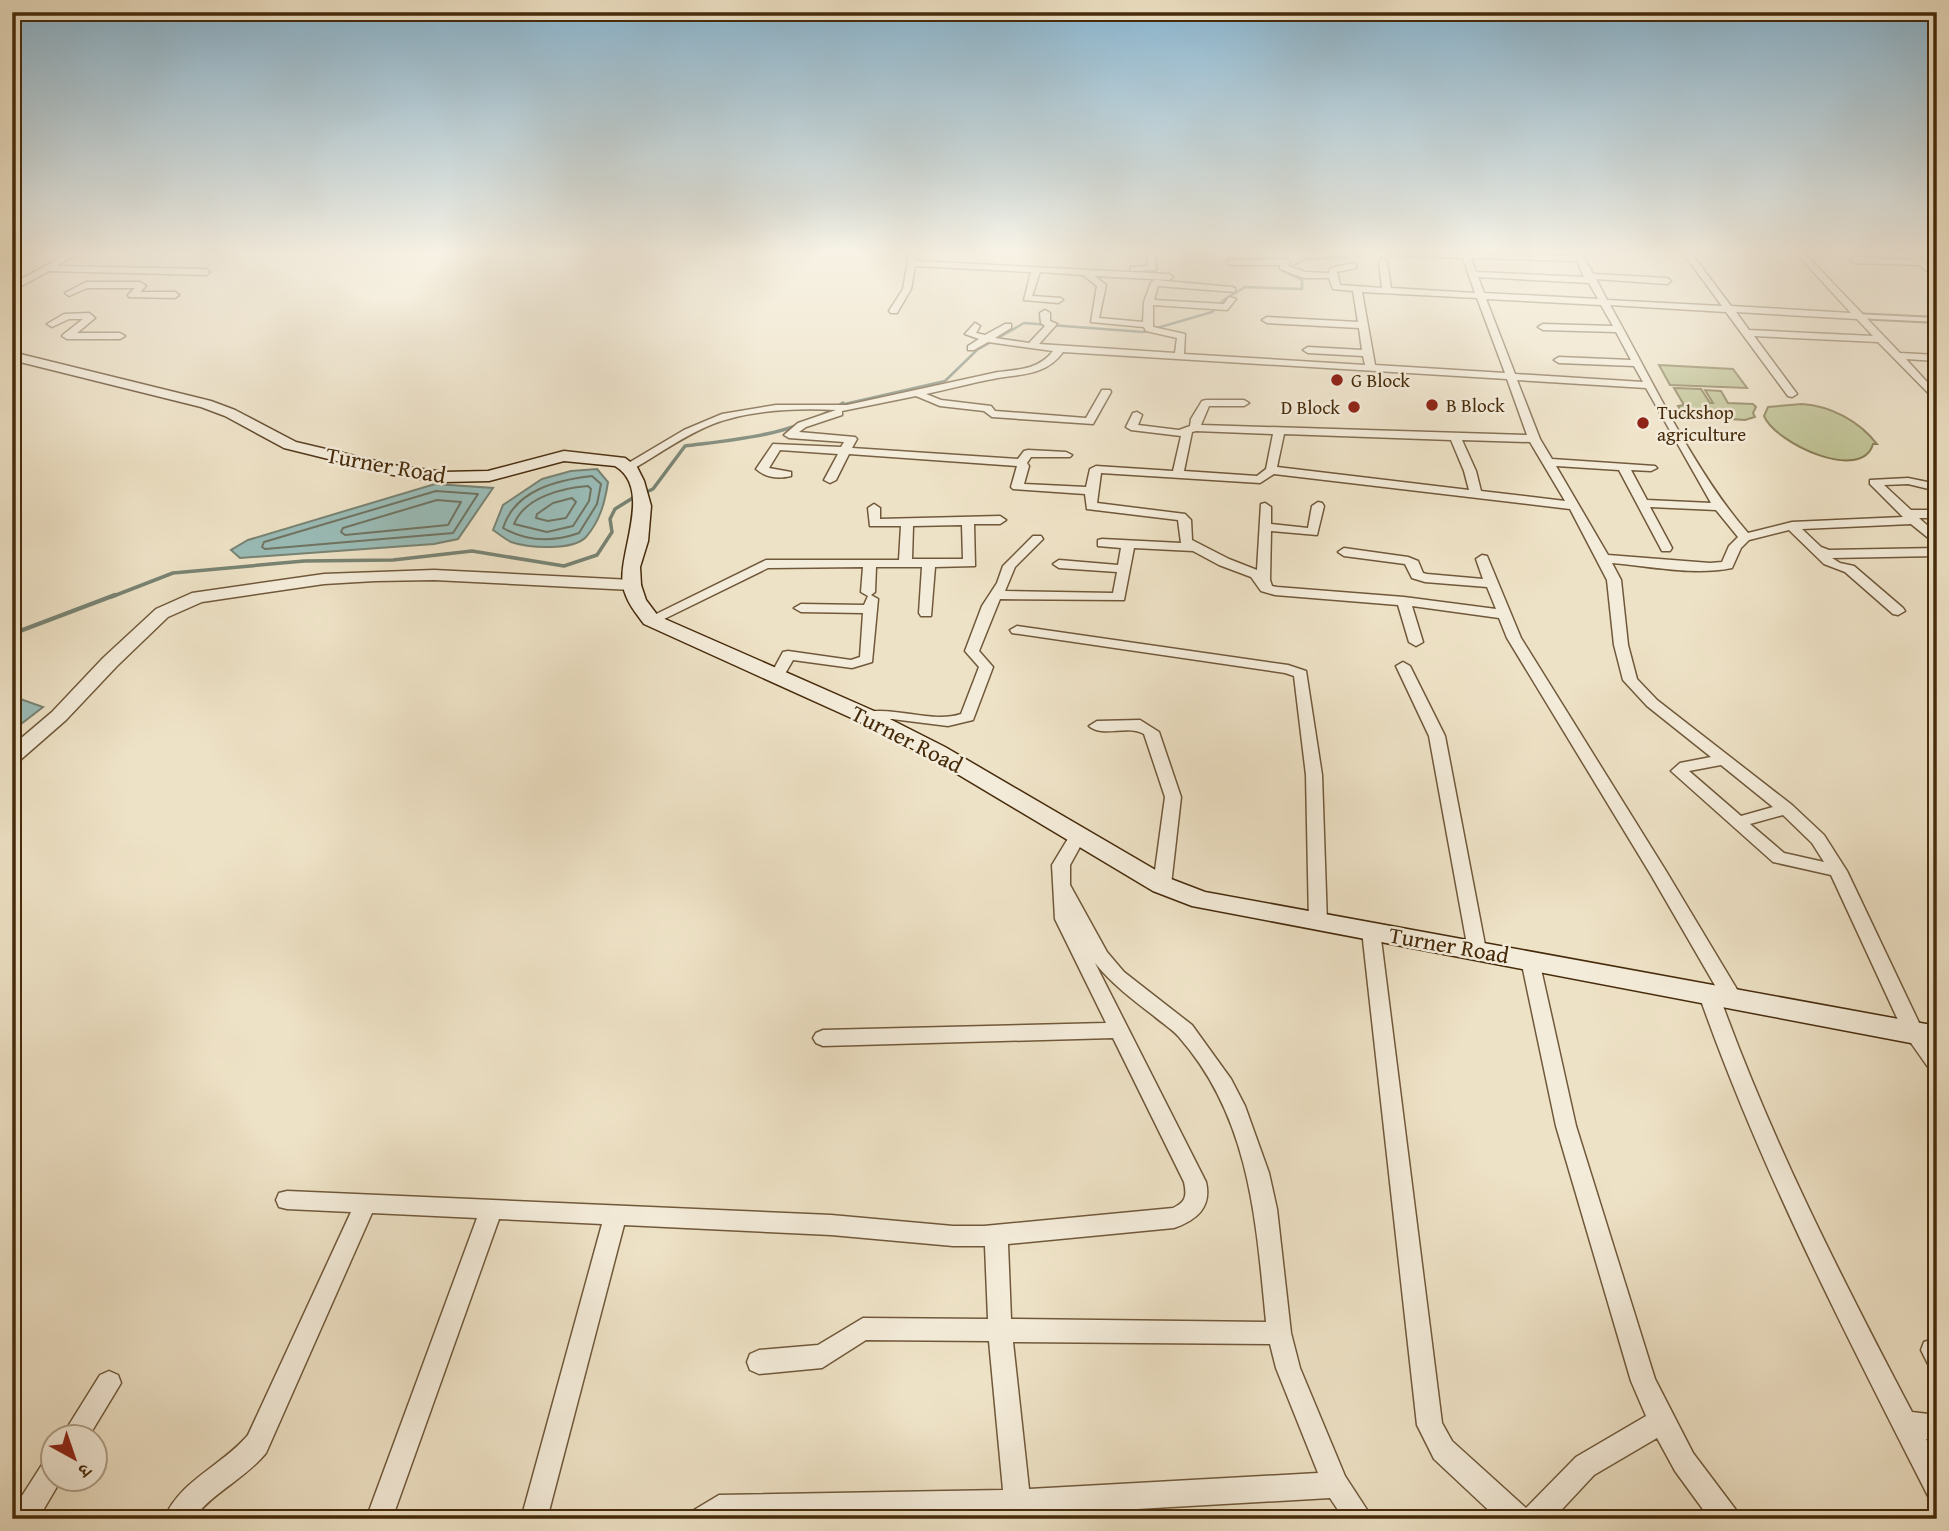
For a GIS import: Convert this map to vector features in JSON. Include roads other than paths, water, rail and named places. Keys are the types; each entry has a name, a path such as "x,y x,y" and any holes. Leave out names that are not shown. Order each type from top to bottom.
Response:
{"main road":[{"name":"Turner Road","path":"12,356 206,404 230,413 290,445 393,470 467,478 489,476 564,456 620,461 632,474"},
{"path":"632,474 642,506 639,541 632,567 632,585 637,601 652,620"},
{"name":"Turner Road","path":"652,620 866,716 937,752 1162,885 1201,900 1719,994 1925,1035"}],"street":[{"path":"81,324 66,335 120,336"},
{"path":"1031,346 1050,324"},
{"path":"1126,324 1182,336 1179,357"},
{"path":"1338,324 1363,326 1370,367"},
{"path":"1490,324 1534,439 1605,559 1616,590 1621,645 1630,680 1652,703 1786,809 1818,839 1838,870 1925,1035 1937,1065"},
{"path":"1616,324 1648,385 1719,507 1745,537"},
{"path":"1740,324 1792,394"},
{"path":"1865,324 1937,399"},
{"path":"975,326 970,334 993,340 1060,349 1648,385"},
{"path":"971,348 993,340 1008,326"},
{"path":"1543,327 1619,329"},
{"path":"1747,333 1879,339"},
{"path":"632,474 705,423 731,415 840,408 995,376 1028,372 1051,361 1060,349"},
{"path":"1308,350 1366,353"},
{"path":"1897,356 1937,358"},
{"path":"1559,359 1636,363"},
{"path":"916,392 935,402 987,408 992,414 1089,422 1106,392"},
{"path":"1178,474 1191,430 1206,403 1244,403"},
{"path":"830,480 851,439 789,435 803,425 840,408"},
{"path":"1137,415 1131,427 1534,439"},
{"path":"1264,580 1195,547 1185,539 1185,520 1181,517 1095,508 1091,505 1091,491 1096,469 1256,481 1271,470 1279,431"},
{"path":"1455,438 1470,471 1476,496"},
{"path":"788,474 772,474 762,469 777,446 1020,463"},
{"path":"1020,463 1028,453 1066,455"},
{"path":"1546,462 1651,468"},
{"path":"1020,463 1023,466 1017,487 1091,491"},
{"path":"1623,466 1666,548"},
{"path":"1271,470 1573,506"},
{"path":"1937,488 1908,481 1874,482 1937,541"},
{"path":"1643,503 1719,507"},
{"path":"1265,527 1313,532 1318,506"},
{"path":"1265,507 1266,588 1275,591 1404,601 1502,614"},
{"path":"874,508 874,523 1000,520"},
{"path":"1605,559 1710,567 1727,565 1735,546 1745,537 1792,526 1937,514"},
{"path":"652,620 766,564 970,563 968,521"},
{"path":"905,564 906,522"},
{"path":"1792,526 1839,568 1849,569 1898,611"},
{"path":"866,716 890,712 952,721 968,717 986,667 972,651 995,595 1004,583 1009,566 1037,539"},
{"path":"1102,542 1195,547"},
{"path":"995,595 1119,597 1128,544"},
{"path":"1819,551 1832,554 1937,552"},
{"path":"1344,552 1408,561 1413,564 1417,575 1425,578 1490,583"},
{"path":"1482,559 1502,614 1719,994 1733,1068 1744,1093 1819,1256 1937,1487"},
{"path":"926,614 929,563"},
{"path":"777,676 788,655 852,664 867,659 870,564"},
{"path":"1059,564 1124,569"},
{"path":"12,757 162,613 198,597 324,579 385,576 458,576 632,585"},
{"path":"801,608 870,600"},
{"path":"1404,601 1416,642"},
{"path":"1017,630 1288,668 1301,674 1314,775 1318,923"},
{"path":"1404,666 1437,736 1477,950"},
{"path":"1097,726 1136,725 1151,732 1173,797 1162,885"},
{"path":"1724,760 1686,766 1679,771 1781,859 1838,870"},
{"path":"1737,822 1786,809"},
{"path":"287,1200 831,1225 953,1236 1174,1218 1188,1213 1196,1204 1198,1193 1195,1182 1061,909 1061,865 1078,836"},
{"path":"1061,885 1109,968 1185,1030 1235,1106 1253,1154 1266,1209 1279,1333 1300,1401 1336,1485 1360,1519"},
{"path":"1371,931 1430,1425 1443,1450 1518,1519"},
{"path":"1530,960 1566,1126 1643,1381 1684,1462 1727,1519"},
{"path":"823,1038 1119,1030"},
{"path":"177,1519 197,1492 238,1465 257,1444 365,1205"},
{"path":"379,1519 491,1210"},
{"path":"534,1519 615,1217"},
{"path":"996,1234 1000,1329 1018,1511"},
{"path":"759,1362 822,1356 863,1329 1279,1333"},
{"path":"84,1422 109,1383"},
{"path":"1534,1519 1585,1466 1661,1421"},
{"path":"1905,1424 1937,1428"},
{"path":"703,1519 719,1508 834,1513 1018,1511 1336,1485"},
{"path":"22,1519 39,1492"}],"water":[{"path":"597,469 608,482 605,497 595,524 580,541 561,546 528,546 511,542 493,530 503,505 542,479 571,471"},
{"path":"435,484 493,488 458,539 434,544 240,558 231,550 248,540"},
{"path":"12,696 43,707 12,731"}],"waterway":[{"path":"840,405 945,381 977,350 1021,324"},
{"path":"1043,324 1143,332 1169,324"},
{"path":"644,493 653,489 685,446 747,438 787,429 825,414 843,403"},
{"path":"111,597 173,573 304,561 393,560 472,551 564,566 597,555 612,532 610,519 615,509 636,496"},
{"path":"12,634 115,595"}],"place":[{"name":"G Block","path":"1337,380"},
{"name":"B Block","path":"1432,405"},
{"name":"D Block","path":"1354,407"},
{"name":"Tuckshop agriculture","path":"1643,423"}]}
